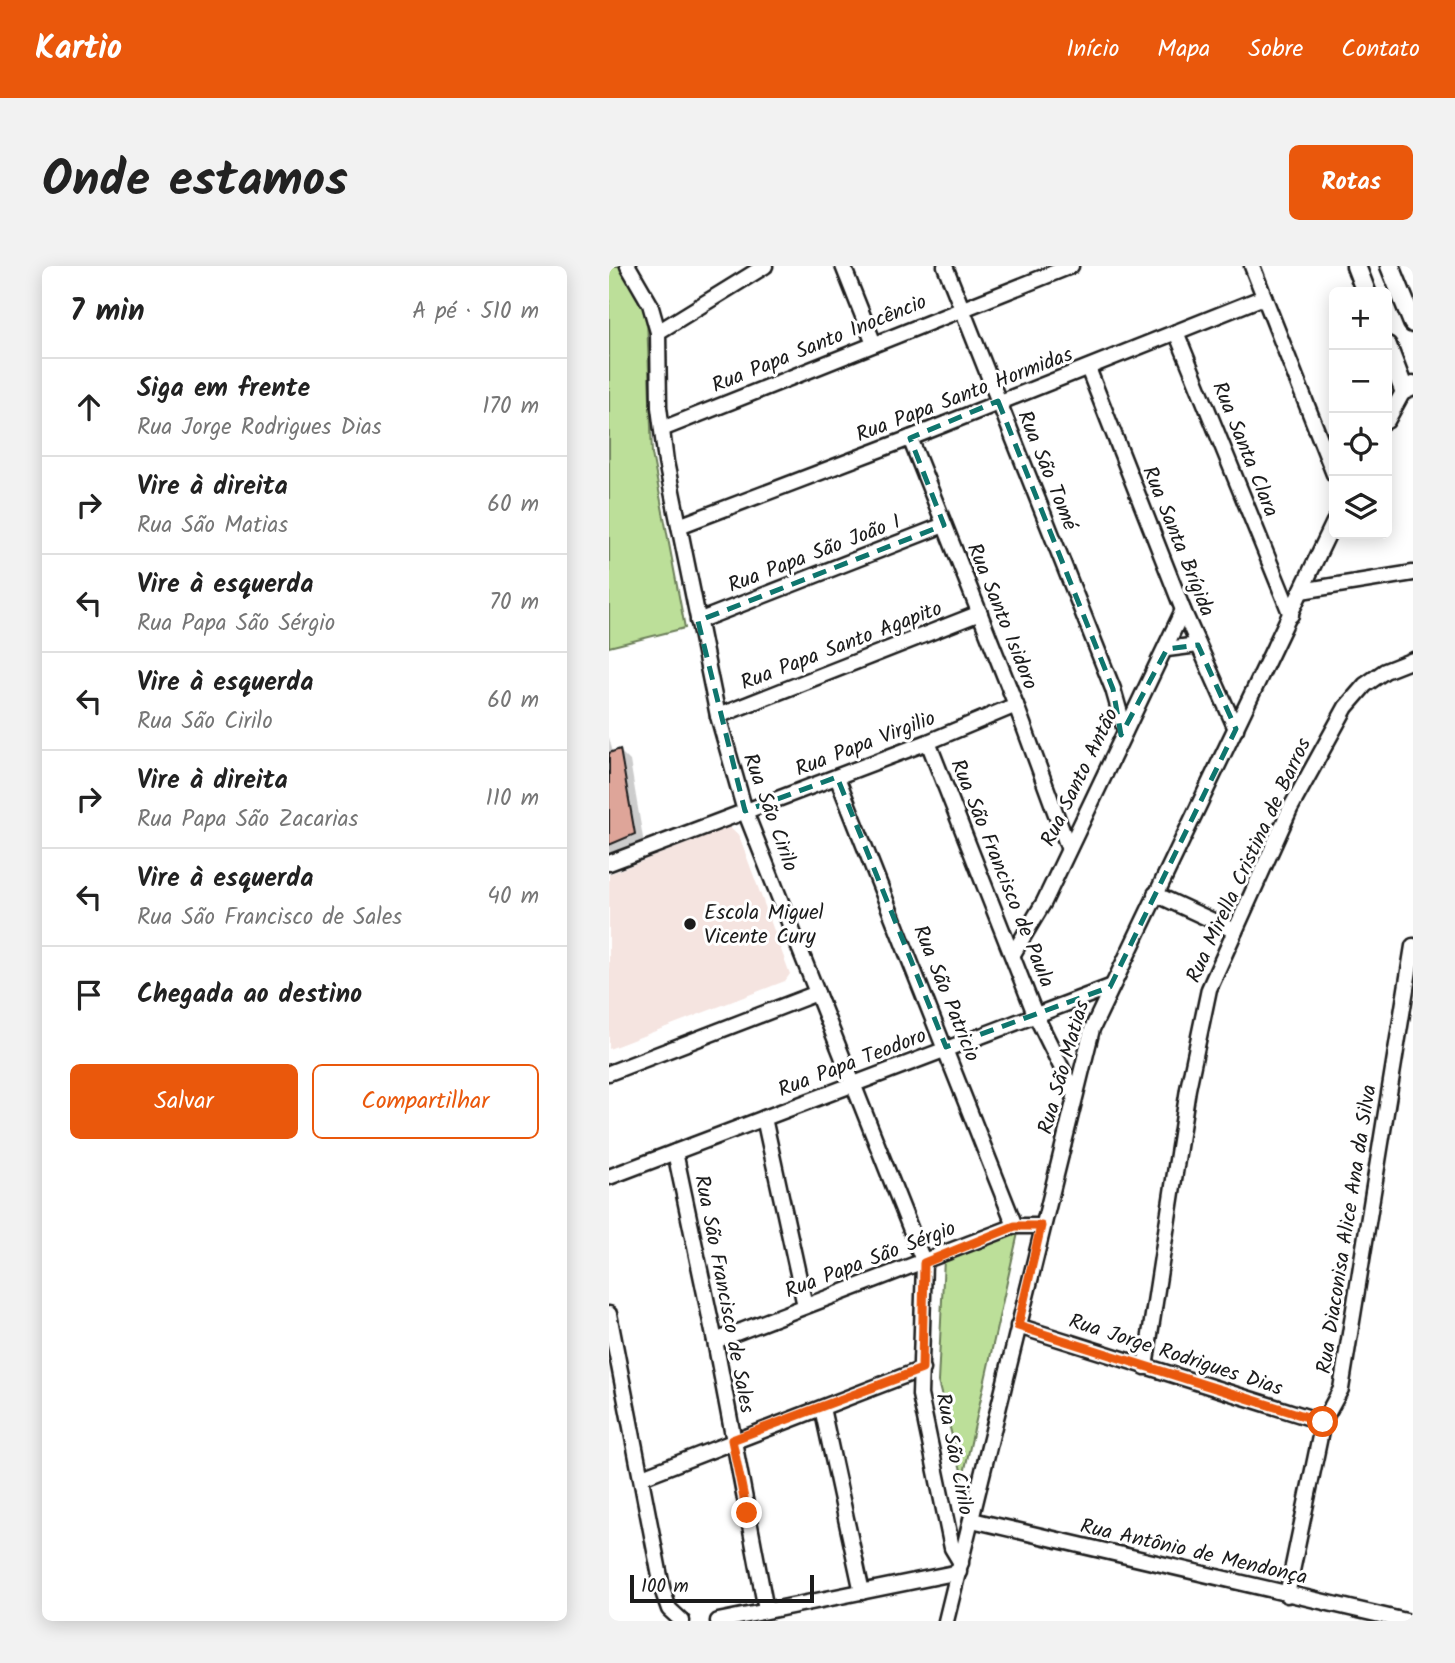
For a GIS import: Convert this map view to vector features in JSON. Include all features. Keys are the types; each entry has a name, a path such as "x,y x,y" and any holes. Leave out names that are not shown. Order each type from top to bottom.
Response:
{"main road":[{"path":"1356,266 1364,287"},
{"path":"1391,266 1413,323"},
{"path":"1389,350 1408,388"}],"street":[{"name":"Rua São Cirilo","path":"628,266 650,304 658,332 662,429 679,526 718,716 745,811 924,1263 920,1395 952,1548 960,1567"},
{"path":"658,332 765,266"},
{"path":"843,266 874,344"},
{"name":"Rua São Tomé","path":"945,266 1113,689 1125,731"},
{"name":"Rua Papa Santo Inocêncio","path":"662,429 962,309 1049,270 1071,266"},
{"path":"1252,266 1329,456"},
{"name":"Rua Papa Santo Hormidas","path":"679,526 910,439 998,401 1264,298"},
{"name":"Rua Santa Clara","path":"1176,332 1291,615"},
{"name":"Rua Santa Brígida","path":"1088,368 1183,610 1235,729"},
{"path":"1392,413 1408,388"},
{"name":"Rua Santo Isidoro","path":"910,439 1016,705 1068,847"},
{"name":"Rua Papa São João I","path":"698,621 944,525"},
{"name":"Rua São Matias","path":"946,1621 1041,1226 1092,1029 1329,532"},
{"path":"1278,581 1301,591 1413,573"},
{"name":"Rua Santo Antão","path":"1013,954 1031,925 1167,649 1183,610"},
{"name":"Rua Papa Santo Agapito","path":"718,716 980,613"},
{"path":"1167,649 1198,645"},
{"name":"Rua Mirella Cristina de Barros","path":"1145,1367 1209,989 1290,809 1346,707 1365,685 1385,671 1413,660"},
{"path":"1113,689 1140,700"},
{"name":"Rua Papa Virgilio","path":"609,863 928,742 1016,705"},
{"name":"Rua São Francisco de Paula","path":"928,742 1035,1014 1075,1094"},
{"name":"Rua São Patricio","path":"837,777 1015,1226"},
{"path":"1055,810 1083,818"},
{"path":"1155,894 1235,931"},
{"path":"1002,927 1031,925"},
{"name":"Rua Diaconisa Alice Ana da Silva","path":"1287,1595 1323,1422 1341,1389 1413,946"},
{"name":"Rua Papa Teodoro","path":"609,1177 1110,987"},
{"path":"609,1073 817,993"},
{"path":"764,1118 805,1306"},
{"name":"Rua São Francisco de Sales","path":"675,1152 715,1341 766,1610"},
{"name":"Rua Papa São Sérgio","path":"715,1341 1015,1226 1041,1226"},
{"path":"609,1314 611,1341 642,1477 663,1592 669,1609 682,1621"},
{"name":"Rua Jorge Rodrigues Dias","path":"1018,1326 1323,1422"},
{"path":"642,1477 732,1440 922,1369"},
{"path":"822,1408 862,1591"},
{"name":"Rua Antônio de Mendonça","path":"972,1520 1406,1621"},
{"path":"718,1621 960,1567"}],"highlighted area":[{"path":"998,401 1113,689 1121,735 1167,649 1198,645 1236,729 1110,987 946,1047 837,777 745,811 698,621 944,525 910,438"}],"shaded area":[{"name":"Escola Miguel Vicente Cury","path":"729,827 739,836 790,974 785,981 609,1049 609,874"}],"green space":[{"path":"609,266 619,266 644,306 647,318 652,454 685,628 609,647"},
{"path":"1018,1233 963,1478 938,1382 944,1259"}],"building":[{"path":"620,749 635,834 609,845 609,753"}],"place":[{"name":"Escola Miguel Vicente Cury","path":"690,924"}],"route":[{"path":"747,1513 732,1440 922,1369 924,1263 1015,1226 1041,1226 1018,1326 1323,1422"}]}
